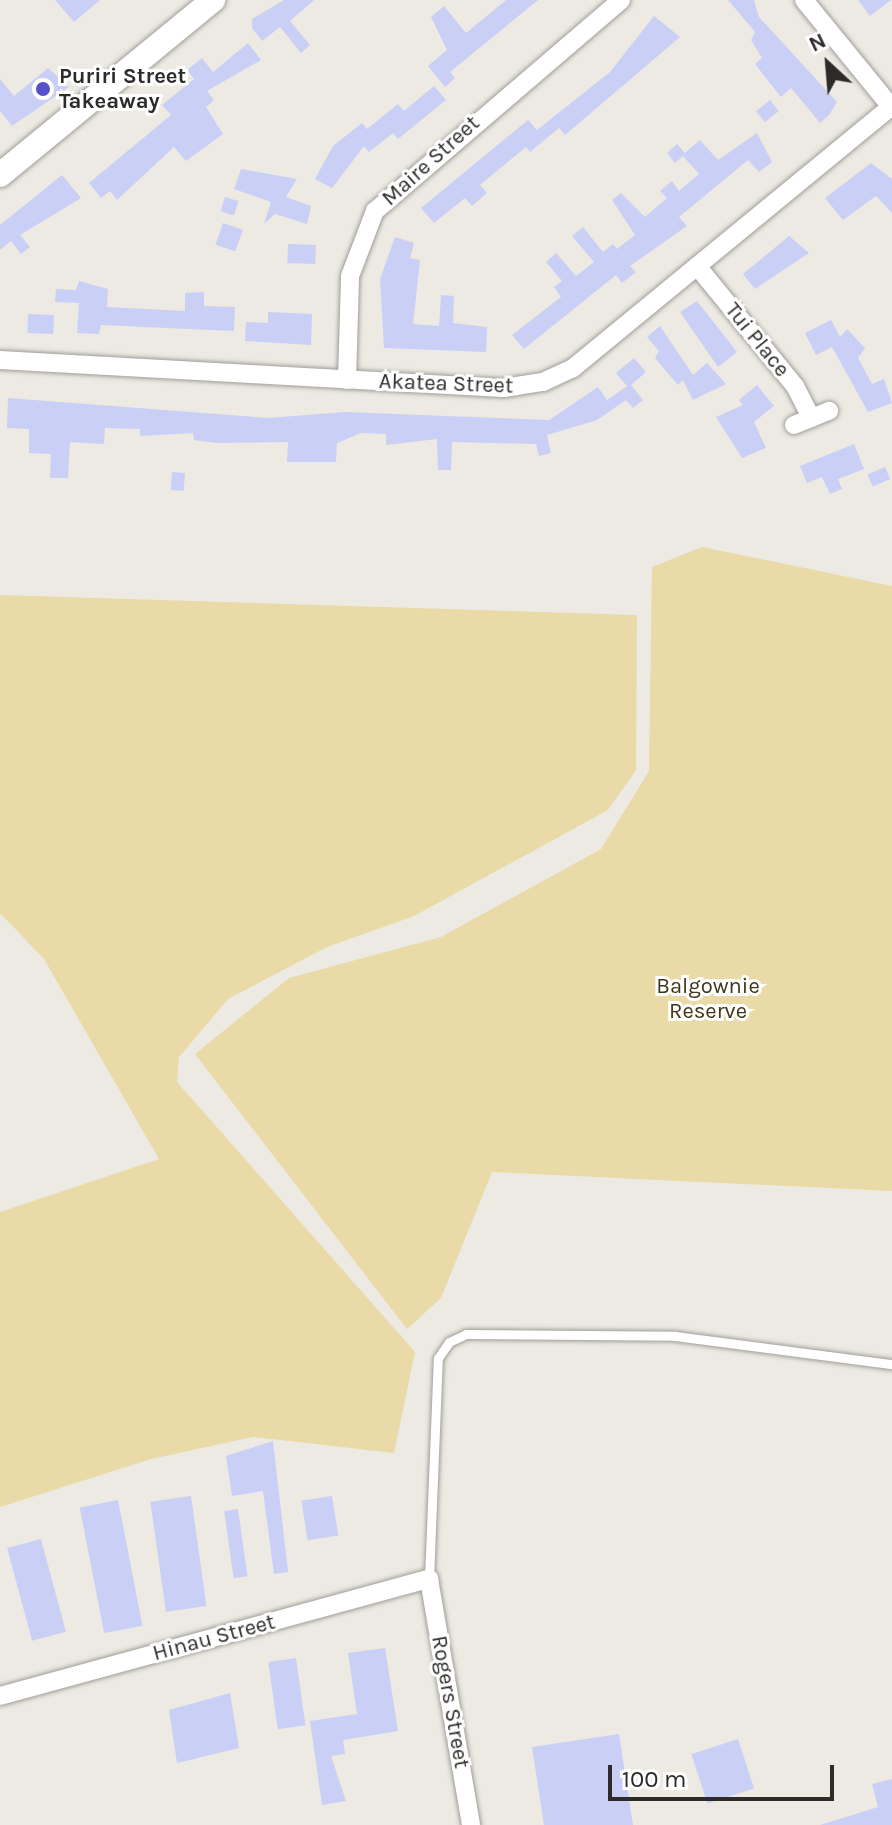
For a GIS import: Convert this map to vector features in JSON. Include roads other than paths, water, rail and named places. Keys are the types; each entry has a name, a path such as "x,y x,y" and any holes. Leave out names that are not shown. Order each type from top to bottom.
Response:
{"main road":[{"path":"0,175 197,5"}],"street":[{"name":"Maire Street","path":"347,380 350,276 375,211 409,174 621,0"},
{"path":"804,0 892,108"},
{"name":"Akatea Street","path":"0,360 504,388 543,382 573,368 892,108"},
{"name":"Tui Place","path":"697,266 795,386 811,418"},
{"name":"Hinau Street","path":"0,1696 429,1579"},
{"name":"Rogers Street","path":"429,1579 471,1825"}],"lane":[{"path":"429,1579 438,1358 457,1338 675,1336 892,1364"}],"place":[{"name":"Puriri Street Takeaway","path":"43,89"}],"park label":[{"name":"Balgownie Reserve","path":"708,998"}]}
